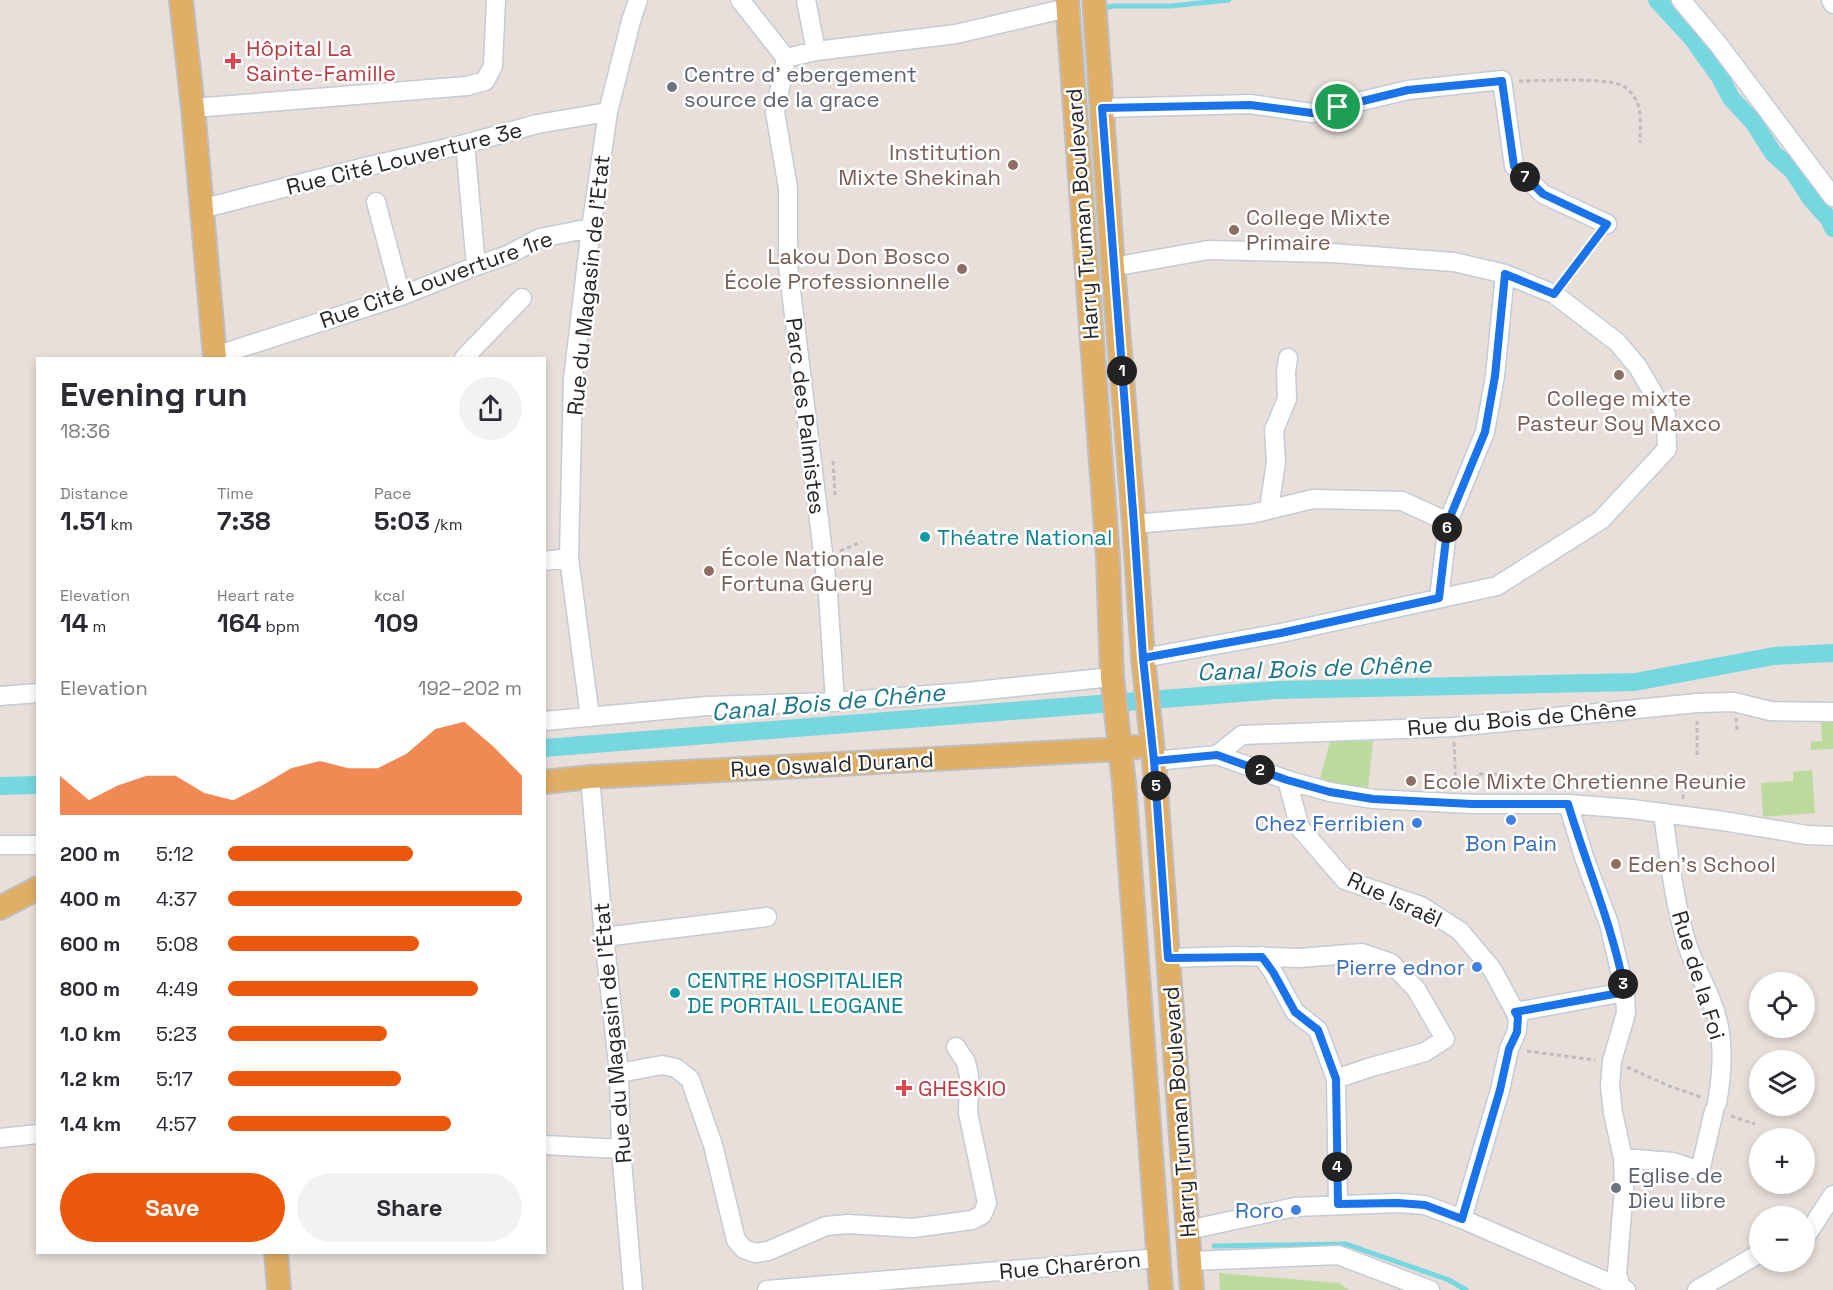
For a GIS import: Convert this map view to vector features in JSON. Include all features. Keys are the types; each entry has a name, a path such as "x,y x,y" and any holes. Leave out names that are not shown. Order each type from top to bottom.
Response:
{"main road":[{"path":"181,0 215,357"},
{"name":"Harry Truman Boulevard","path":"1094,0 1192,1290"},
{"name":"Harry Truman Boulevard","path":"1067,4 1108,558 1112,684 1120,745 1161,1290"},
{"name":"Rue Oswald Durand","path":"546,782 590,777 1120,745 1152,746"},
{"path":"0,908 36,889"},
{"path":"276,1254 279,1290"}],"street":[{"path":"193,108 467,86 485,81 493,66 496,0"},
{"name":"Rue du Magasin de l'Etat","path":"590,717 569,558 573,379 591,228 609,112 638,0"},
{"path":"740,0 786,58 816,51 956,34 1067,4"},
{"path":"806,0 816,51"},
{"path":"1681,0 1718,44 1833,197"},
{"path":"1831,0 1833,4"},
{"name":"Parc des Palmistes","path":"786,58 775,112 788,188 788,266 828,594 835,702"},
{"path":"1102,108 1250,105 1312,113 1408,90 1502,81 1514,166 1543,194 1607,224"},
{"name":"Rue Cité Louverture 3e","path":"201,209 537,124 609,112"},
{"path":"465,144 476,266"},
{"path":"376,202 401,296"},
{"name":"Rue Cité Louverture 1re","path":"215,357 401,296 508,255 540,238 591,228"},
{"path":"1113,267 1208,250 1331,253 1454,262 1505,274 1554,294 1617,342 1638,367 1666,415 1666,449 1601,520 1497,586 1281,633 1143,658"},
{"path":"1439,598 1448,522 1485,432 1495,376 1505,274"},
{"path":"465,357 522,298"},
{"path":"1269,509 1276,462 1274,430 1287,399 1288,358"},
{"path":"1134,524 1251,514 1313,499 1402,501 1448,522"},
{"path":"546,561 569,558"},
{"path":"546,721 707,706 835,702 1112,684"},
{"path":"0,696 36,693"},
{"name":"Rue du Bois de Chêne","path":"1217,755 1242,735 1454,727 1697,703 1734,702 1770,711 1833,712"},
{"path":"1152,746 1217,755 1287,780 1330,792 1373,799 1478,804 1568,804 1663,813 1831,838"},
{"name":"Rue du Magasin de l'État","path":"590,777 619,1073 621,1149 633,1290"},
{"name":"Rue Israël","path":"1287,780 1300,828 1345,880 1421,906 1460,931 1492,969 1515,1012"},
{"path":"1568,804 1584,857 1609,924 1625,992 1626,1013 1612,1061 1610,1086 1613,1113 1623,1158 1617,1273 1623,1289"},
{"name":"Rue de la Foi","path":"1623,1158 1672,1162 1700,1172 1716,1107 1722,1070 1721,1038 1713,1005 1687,945 1671,875 1663,813"},
{"path":"0,845 36,844"},
{"path":"604,937 767,917"},
{"path":"1168,958 1323,957 1362,953 1391,963 1416,989 1445,1039 1425,1052 1336,1079"},
{"path":"1262,957 1295,1012 1318,1030 1336,1079 1338,1204"},
{"path":"1462,1219 1500,1090 1509,1049 1517,1032 1518,1017 1515,1012 1625,992"},
{"path":"619,1073 646,1066 662,1065 676,1068 690,1079 713,1145 736,1240 744,1249 755,1253 768,1251 826,1226 848,1224 913,1228 972,1220 982,1215 987,1203 968,1113 969,1076 966,1062 956,1047"},
{"path":"0,1138 36,1134"},
{"path":"546,1145 621,1149"},
{"path":"1815,1223 1833,1196"},
{"path":"1188,1230 1295,1207 1398,1203 1425,1205 1623,1289"},
{"path":"1191,1261 1338,1255 1430,1290"},
{"name":"Rue Charéron","path":"767,1290 1159,1258"},
{"path":"1697,1290 1749,1259"}],"path":[{"path":"1502,81 1594,81 1621,85 1631,92 1637,102 1640,112 1640,143"},
{"path":"1554,294 1607,224"},
{"path":"838,552 861,542"},
{"path":"1697,703 1697,755"},
{"path":"1455,757 1457,803"},
{"path":"1478,804 1477,774 1502,774"},
{"path":"1509,1049 1612,1061 1755,1124"}],"green space":[{"path":"1821,718 1833,719 1833,749 1811,750 1811,742 1822,741"},
{"path":"1330,741 1373,741 1368,789 1319,783"},
{"path":"1812,770 1815,813 1763,817 1761,783 1793,781 1793,772"},
{"path":"1219,1273 1339,1283 1349,1290 1220,1290"}],"waterway":[{"path":"1099,9 1113,6 1171,6 1229,0"},
{"path":"1657,0 1692,38 1720,77 1731,98 1754,123 1773,153 1793,171 1811,199 1830,220 1833,228"},
{"name":"Canal Bois de Chêne","path":"546,748 1277,690 1635,682 1774,656 1833,653"},
{"name":"Canal Bois de Chêne","path":"0,786 36,785"},
{"path":"1214,1246 1346,1244 1449,1280 1466,1290"}],"place":[{"name":"Hôpital La Sainte-Famille","path":"233,61"},
{"name":"Centre d' ebergement source de la grace","path":"672,87"},
{"name":"Institution Mixte Shekinah","path":"1013,165"},
{"name":"College Mixte Primaire","path":"1234,230"},
{"name":"Lakou Don Bosco École Professionnelle","path":"962,269"},
{"name":"College mixte Pasteur Soy Maxco","path":"1619,375"},
{"name":"Théatre National","path":"925,537"},
{"name":"École Nationale Fortuna Guery","path":"709,571"},
{"name":"Ecole Mixte Chretienne Reunie","path":"1411,781"},
{"name":"Bon Pain","path":"1511,820"},
{"name":"Chez Ferribien","path":"1417,823"},
{"name":"Eden's School","path":"1616,864"},
{"name":"Pierre ednor","path":"1477,967"},
{"name":"CENTRE HOSPITALIER DE PORTAIL LEOGANE","path":"675,993"},
{"name":"GHESKIO","path":"904,1088"},
{"name":"Eglise de Dieu libre","path":"1616,1188"},
{"name":"Roro","path":"1296,1210"}],"route":[{"path":"1338,107 1312,113 1250,105 1102,108 1113,267 1143,658 1150,734 1154,761 1217,755 1287,780 1330,792 1373,799 1472,804 1568,804 1584,857 1609,924 1625,992 1515,1012 1518,1017 1517,1032 1509,1049 1500,1090 1462,1219 1425,1205 1338,1204 1336,1079 1318,1030 1295,1012 1262,957 1168,958 1154,761 1143,658 1281,633 1439,598 1448,522 1485,432 1495,376 1505,274 1554,294 1607,224 1543,194 1514,166 1502,81 1408,90 1338,107"}]}
